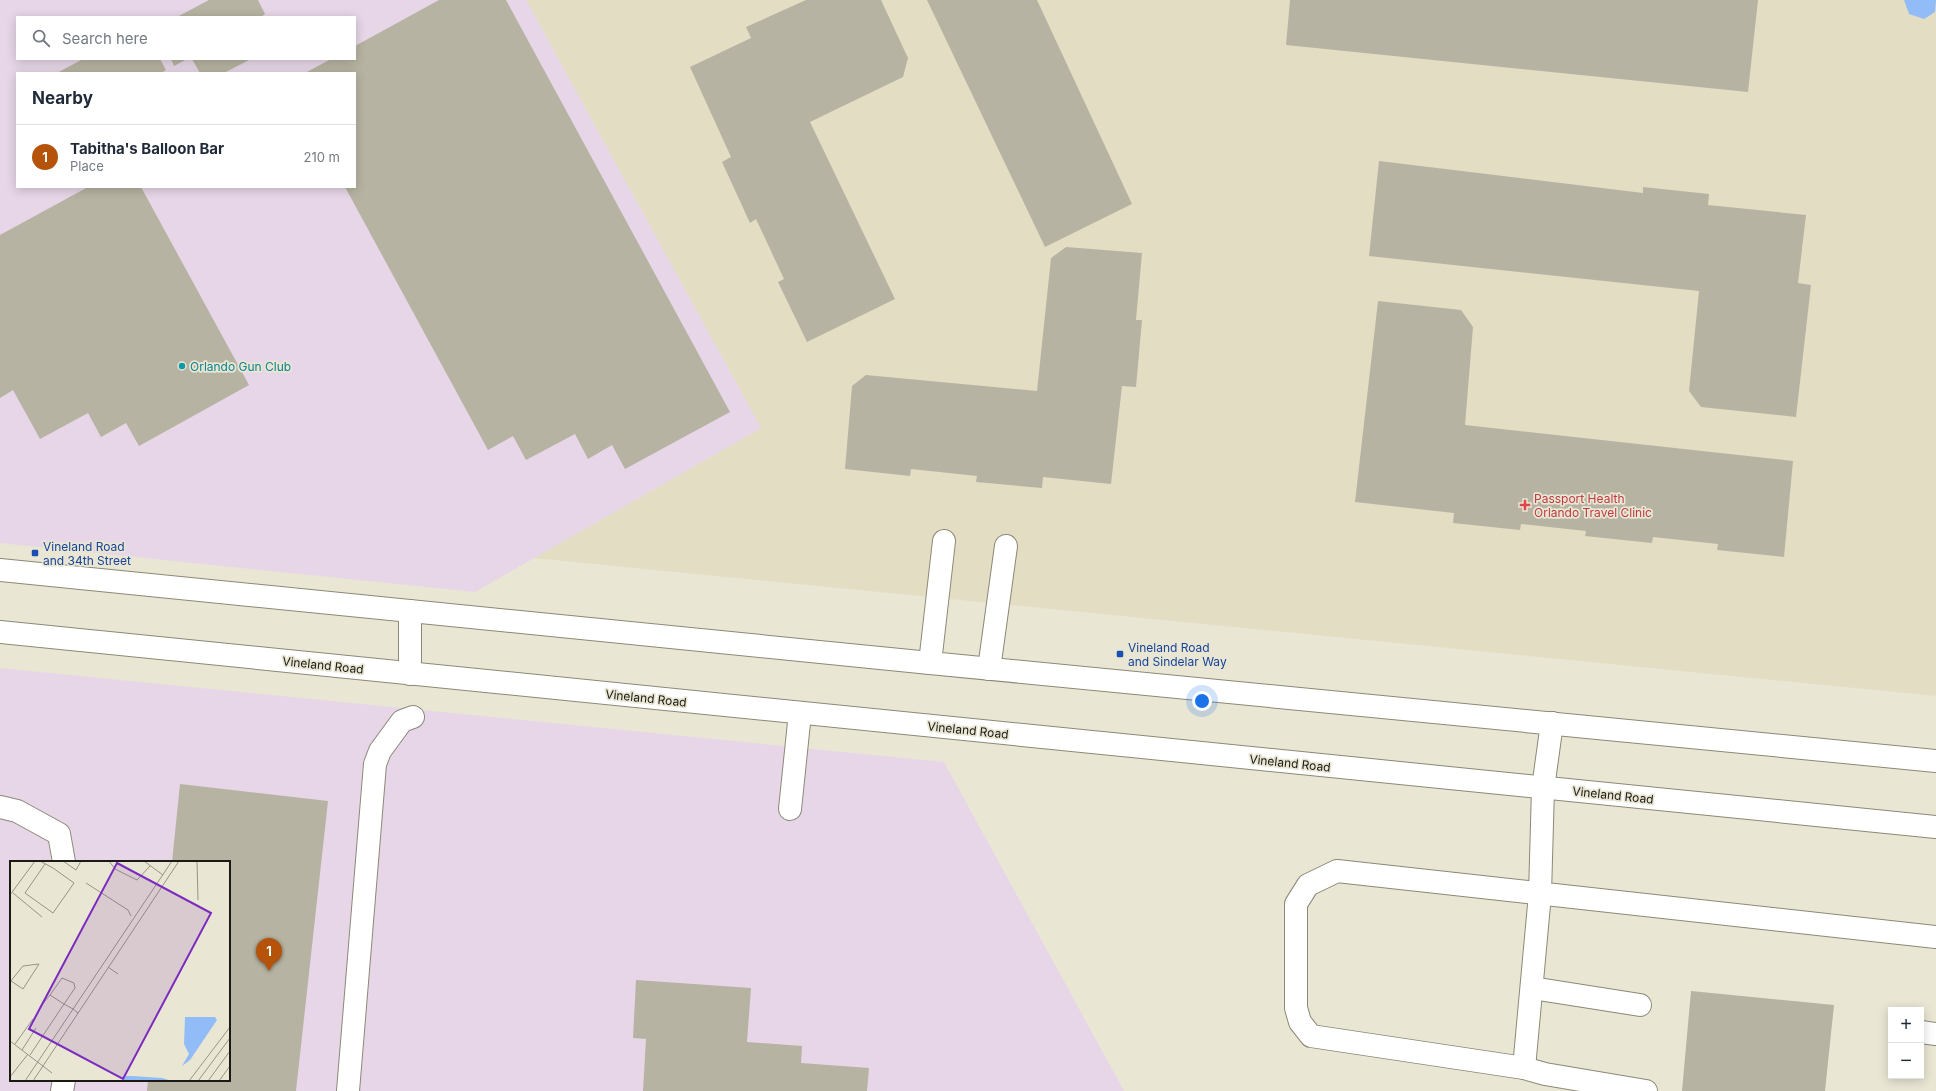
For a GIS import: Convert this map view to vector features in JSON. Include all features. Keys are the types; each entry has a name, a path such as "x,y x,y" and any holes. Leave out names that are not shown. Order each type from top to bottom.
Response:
{"street":[{"path":"930,663 944,542"},
{"path":"988,669 1006,546"},
{"path":"0,570 988,669 1936,761"},
{"path":"410,610 410,674"},
{"name":"Vineland Road","path":"0,632 1936,827"},
{"path":"790,809 800,713"},
{"path":"348,1091 374,764 391,734 402,722 413,717"},
{"path":"1524,1068 1540,894 1543,788 1552,723"},
{"path":"0,807 17,811 59,834 64,861"},
{"path":"1646,1091 1545,1074 1524,1068 1311,1036 1300,1022 1296,1008 1296,904 1308,884 1337,871 1936,937"},
{"path":"1532,988 1640,1005"},
{"path":"1924,1032 1936,1034"},
{"path":"62,1091 64,1081"}],"shaded area":[{"path":"0,0 526,0 761,428 475,592 0,543"},
{"path":"526,0 1936,0 1936,696 534,558 761,428"},
{"path":"0,668 944,762 1124,1091 0,1091"}],"water":[{"path":"1904,0 1936,0 1935,12 1924,19 1909,14"}],"building":[{"path":"209,0 258,0 265,14 262,16 179,16"},
{"path":"439,0 506,0 730,412 625,469 612,445 588,459 575,434 526,460 513,436 488,450 346,188 356,188 356,72 307,72 329,60 356,60 356,45"},
{"path":"806,0 881,0 908,58 903,77 810,122 895,299 807,342 778,282 784,279 756,219 750,223 722,162 731,157 690,67 751,38 746,27"},
{"path":"927,0 1037,0 1132,204 1045,247"},
{"path":"1290,0 1758,0 1748,92 1286,45"},
{"path":"81,60 161,60 166,70 163,72 59,72"},
{"path":"171,60 185,60 174,66"},
{"path":"193,60 249,60 226,72 199,72"},
{"path":"1379,161 1643,193 1643,187 1709,194 1708,205 1806,215 1798,283 1811,285 1796,417 1701,407 1689,391 1699,291 1369,256"},
{"path":"86,188 142,188 249,385 139,446 126,423 101,437 88,413 40,439 13,390 0,398 0,235"},
{"path":"1066,247 1142,253 1136,320 1142,320 1136,387 1122,386 1111,484 1043,477 1042,488 976,482 977,476 911,469 910,476 845,469 852,386 866,375 1037,391 1051,258"},
{"path":"1378,301 1461,310 1473,327 1465,425 1793,461 1784,557 1717,550 1718,544 1653,537 1652,543 1585,536 1586,531 1521,524 1520,530 1453,523 1454,513 1355,502"},
{"path":"180,784 328,801 296,1091 147,1091 148,1081 230,1081 230,861 172,861"},
{"path":"636,980 751,988 747,1042 802,1046 801,1063 869,1068 867,1091 643,1091 646,1039 633,1038"},
{"path":"1691,991 1834,1005 1825,1091 1682,1091"}],"place":[{"name":"Orlando Gun Club","path":"182,366"},
{"name":"Passport Health Orlando Travel Clinic","path":"1525,505"},
{"name":"Vineland Road and 34th Street","path":"35,553"},
{"name":"Vineland Road and Sindelar Way","path":"1120,654"},
{"name":"Tabitha's Balloon Bar","path":"269,971"}]}
